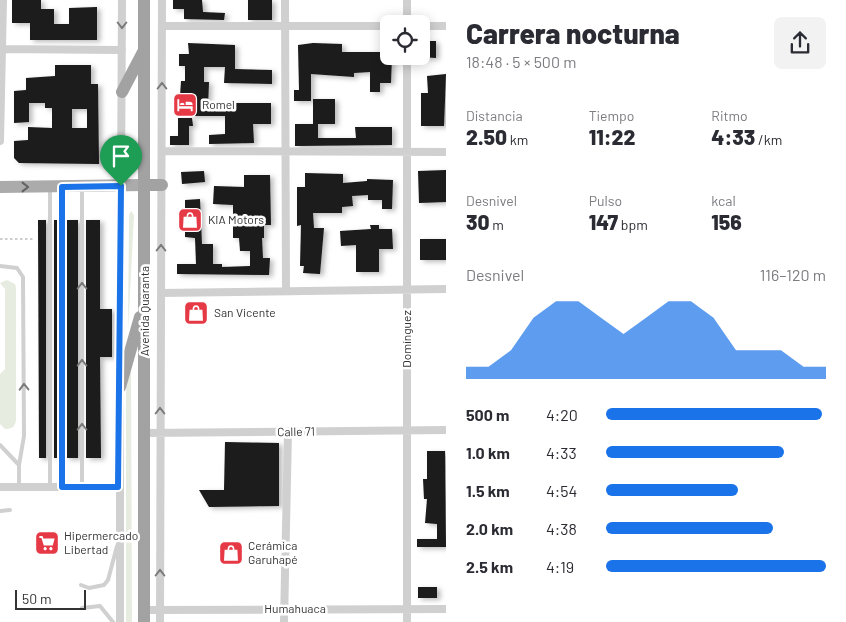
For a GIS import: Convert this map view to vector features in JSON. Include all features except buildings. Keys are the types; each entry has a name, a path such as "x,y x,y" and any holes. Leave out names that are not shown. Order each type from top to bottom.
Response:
{"highway":[{"name":"Avenida Quaranta","path":"144,0 144,616"},
{"path":"122,92 144,50"},
{"path":"145,185 162,186"},
{"path":"120,386 145,302"}],"main road":[{"path":"0,187 145,185"}],"street":[{"path":"0,141 3,0"},
{"path":"120,622 118,487 122,0"},
{"path":"160,622 162,0"},
{"path":"285,0 286,291"},
{"path":"407,0 407,15"},
{"path":"162,26 380,26"},
{"path":"430,26 446,26"},
{"path":"2,49 122,50"},
{"name":"Domínguez","path":"407,65 407,622"},
{"path":"162,151 446,152"},
{"path":"161,293 446,289"},
{"name":"Calle 71","path":"145,433 446,430"},
{"path":"284,622 288,432"},
{"path":"0,487 118,487"},
{"name":"Humahuaca","path":"144,616 160,610 446,609"}],"lane":[{"path":"82,186 82,487"},
{"path":"50,487 56,187"},
{"path":"56,187 62,487"},
{"path":"0,266 7,265 17,268 22,278 24,436 19,465 19,487"},
{"path":"0,445 19,465"},
{"path":"0,511 10,510"},
{"path":"82,585 89,588 104,585 108,580 119,539"},
{"path":"82,608 100,606 113,622"}],"path":[{"path":"0,239 35,239"}],"shaded area":[{"path":"131,211 134,215 128,332 129,215"},
{"path":"7,280 15,284 16,288 16,420 10,429 5,429 0,424 0,374 5,369 5,289 0,283"},
{"path":"131,353 132,622 126,622 126,387"}],"place":[{"name":"Romel","path":"185,105"},
{"name":"KIA Motors","path":"190,220"},
{"name":"San Vicente","path":"196,313"},
{"name":"Hipermercado Libertad","path":"47,543"},
{"name":"Cerámica Garuhapé","path":"231,553"}],"route":[{"path":"121,186 120,446 118,487 62,487 62,187 121,186"}]}
